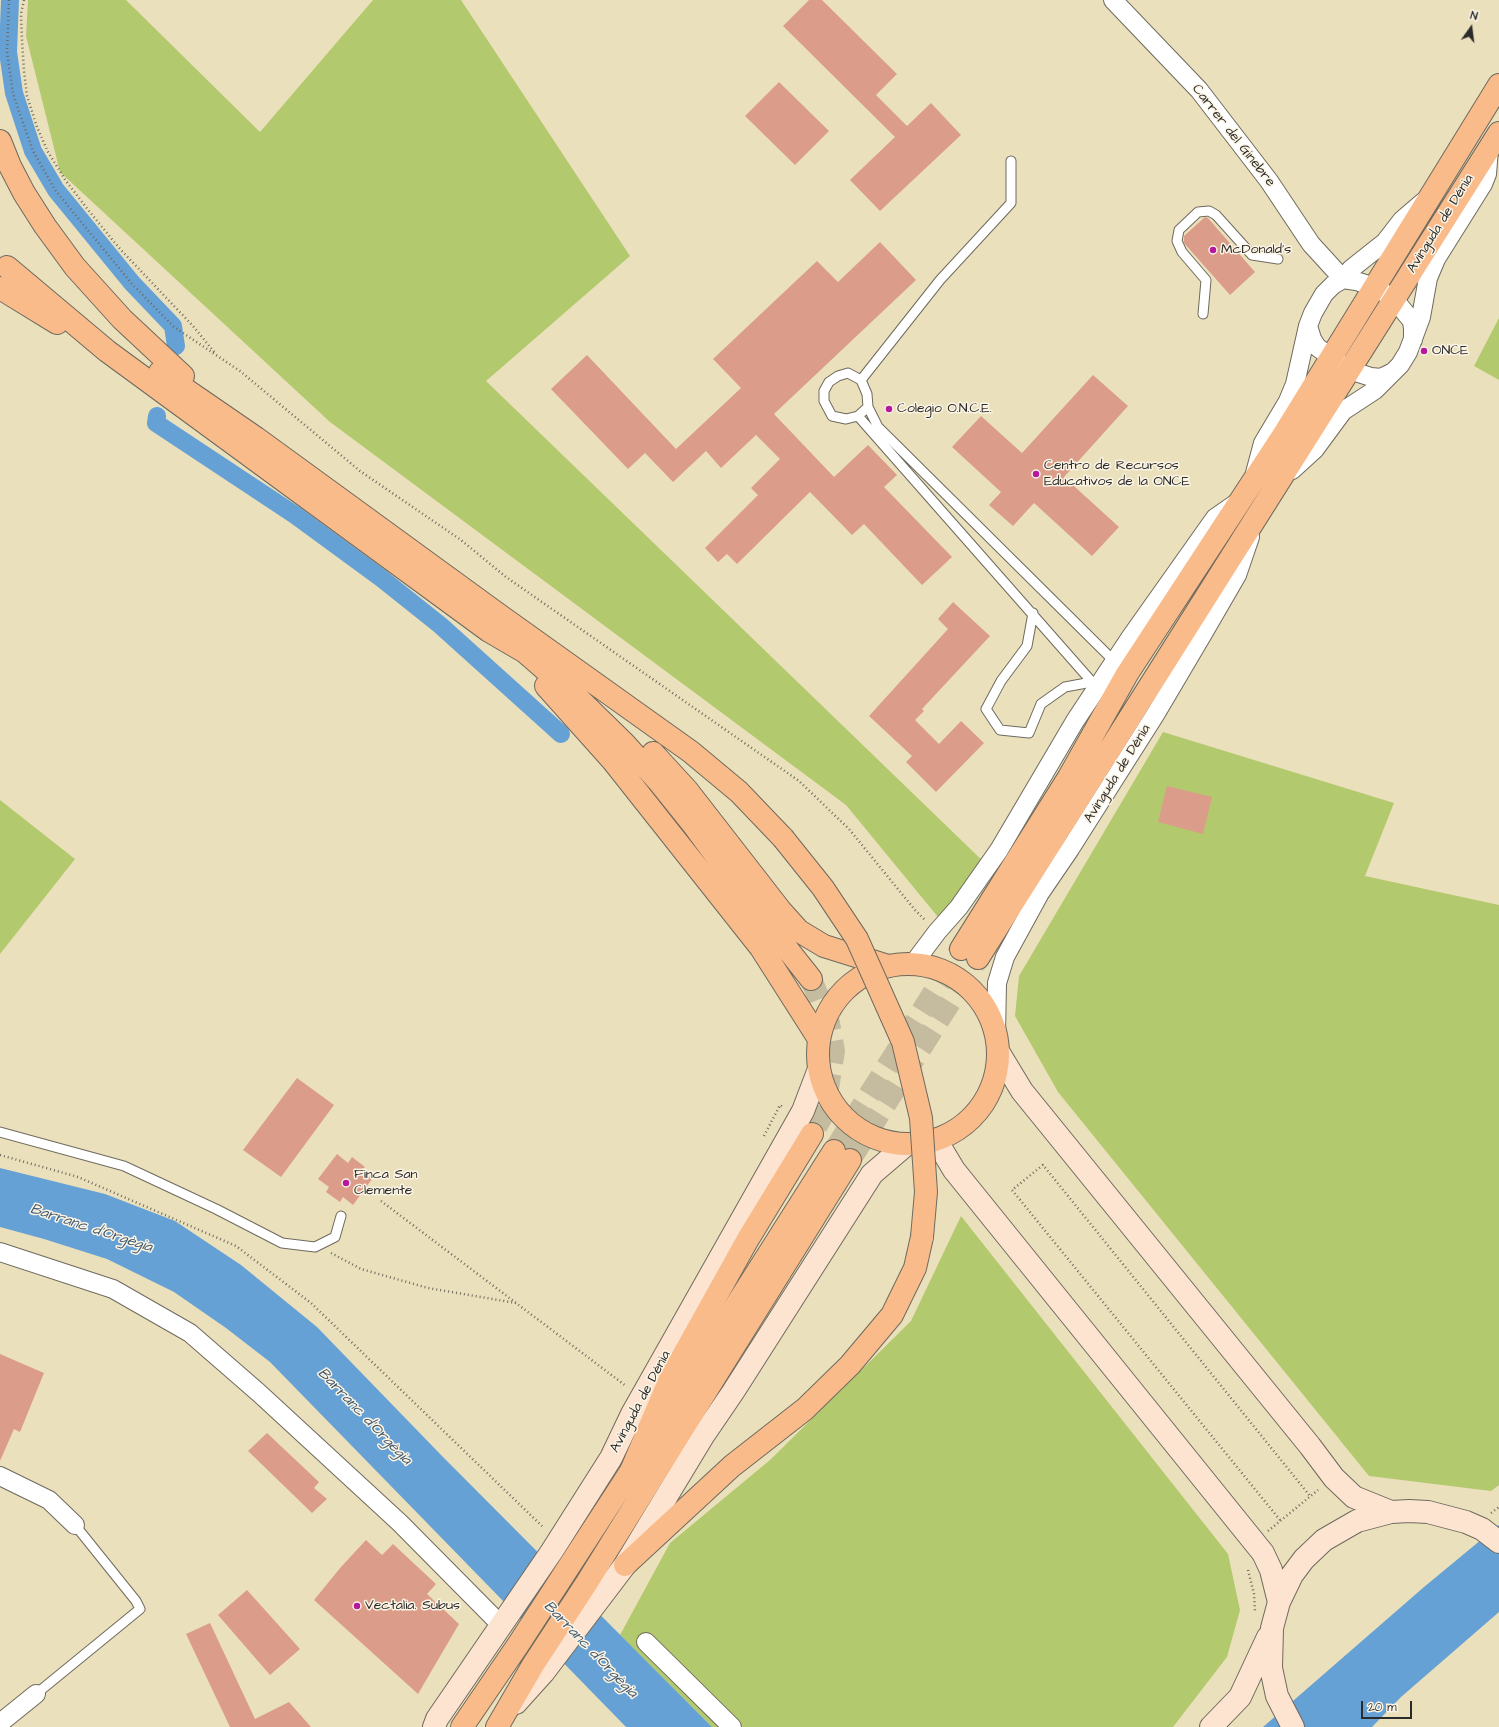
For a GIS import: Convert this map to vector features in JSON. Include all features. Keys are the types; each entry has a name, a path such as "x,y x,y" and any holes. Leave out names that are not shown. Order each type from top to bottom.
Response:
{"main road":[{"name":"Avinguda de Dénia","path":"1494,141 1257,517 970,953 1128,674 1247,492 1433,194 1499,85"},
{"path":"0,141 10,166 44,226 75,267 122,319 170,366 256,438 632,731 687,790 781,911 800,931 824,946 888,966"},
{"path":"4,264 256,438"},
{"path":"4,264 107,351 494,623 691,752 738,792 783,838 823,888 857,939 903,1042 921,1118 926,1192 922,1237 915,1268 892,1315 850,1365 805,1409 732,1466 625,1565"},
{"path":"0,288 50,319 107,351"},
{"path":"494,623 579,700 629,749 659,782 811,979"},
{"path":"494,623 540,680 612,761 761,948 819,1039"},
{"path":"998,1043 997,1072 992,1090 982,1107 969,1121 953,1132 936,1140 907,1144 885,1142 862,1132 842,1116 827,1094 819,1069 819,1039 825,1018 835,1000 850,984 868,973 888,966 913,964 943,971 959,979 973,991 984,1005 992,1019 998,1043 1022,1090 1310,1446 1334,1478 1354,1497 1391,1512"},
{"name":"Avinguda de Dénia","path":"434,1724 552,1551 611,1458 632,1414 800,1117 819,1069"},
{"path":"631,1471 670,1379 748,1239 812,1134"},
{"path":"936,1140 954,1170 1263,1553 1272,1570 1279,1602"},
{"path":"538,1669 597,1603 625,1565 703,1436 733,1392 872,1174 907,1144"},
{"name":"Avinguda de Dénia","path":"462,1727 842,1156 586,1584 538,1669 501,1721"},
{"path":"1212,1727 1240,1697 1272,1628 1279,1602 1292,1575 1304,1559 1324,1540 1357,1521 1391,1512 1409,1510 1428,1512 1491,1528"},
{"path":"1272,1628 1271,1668 1278,1696 1293,1727"}],"street":[{"name":"Carrer del Ginebre","path":"1113,0 1199,90 1269,181 1311,244 1343,279"},
{"name":"Avinguda de Dénia","path":"1281,479 1315,449 1343,411 1375,390 1400,365 1408,352 1421,317 1428,278 1436,258 1483,184 1487,174 1494,141"},
{"name":"Avinguda de Dénia","path":"913,964 937,932 959,907 999,850 1075,722 1093,687 1115,662 1215,518 1247,492 1263,443 1288,401 1295,384 1308,326 1313,313 1324,294 1333,285 1343,279 1351,268 1385,242 1402,220 1433,194"},
{"path":"1343,279 1356,281 1375,287 1394,299 1412,321 1414,329 1413,340"},
{"path":"1308,326 1316,347 1349,370 1371,377 1381,378 1391,373"},
{"name":"Avinguda de Dénia","path":"998,1043 997,983 1004,957 1040,893 1070,849 1147,728 1237,575 1257,517"},
{"path":"0,1252 113,1289 190,1333 259,1393 400,1523 502,1626"},
{"path":"0,1476 49,1500 75,1525"},
{"path":"646,1642 732,1727"},
{"path":"0,1723 36,1694"}],"lane":[{"path":"861,380 940,280 1011,203 1011,161"},
{"path":"1203,314 1206,280 1182,252 1177,241 1179,230 1198,212 1209,211 1216,215 1252,255 1278,259"},
{"path":"868,407 858,416 846,419 832,416 824,401 824,391 829,382 838,376 848,374 861,380 867,394 868,407 878,427 1115,662"},
{"path":"858,416 1033,614 1093,687"},
{"path":"1033,614 1027,646 1001,681 986,709 1000,730 1029,733 1040,704 1065,687 1093,687"},
{"path":"0,1132 124,1166 216,1209 282,1243 315,1247 335,1236 341,1216"},
{"path":"36,1694 140,1609 136,1601 75,1525"}],"path":[{"path":"9,0 7,52 13,94 33,151 55,190 142,295 174,327 240,371 360,471 461,540 513,582 799,781 849,829 915,910 937,932"},
{"path":"24,0 22,14 22,40 27,96 37,128 48,152 66,181 120,249 193,326 216,355"},
{"path":"1280,1520 1012,1190 1043,1165 1310,1496"},
{"path":"381,1201 632,1391"},
{"path":"331,1253 361,1269 428,1288 516,1303"},
{"path":"1491,1528 1499,1507"}],"green space":[{"path":"28,0 126,0 260,132 373,0 461,0 630,256 486,381 988,866 938,917 846,805 330,422 60,172 26,36"},
{"path":"1499,318 1499,380 1474,366"},
{"path":"1163,732 1394,803 1365,876 1499,905 1499,1485 1491,1491 1369,1476 1058,1092 1015,1016 1019,976"},
{"path":"0,800 75,859 0,954"},
{"path":"961,1216 1228,1554 1240,1610 1227,1657 1173,1727 712,1727 620,1635 670,1543 770,1460 911,1321"}],"water":[{"name":"Barranc d'Orgègia","path":"0,1168 105,1194 175,1221 241,1265 317,1327 443,1457 712,1727 626,1727 270,1362 226,1328 174,1292 107,1259 0,1227"},
{"path":"1499,1525 1499,1612 1401,1697 1372,1727 1263,1727 1424,1587"}],"building":[{"path":"809,0 822,0 897,74 876,95 907,126 931,103 961,135 880,211 850,180 895,137 783,26"},
{"path":"779,82 829,131 795,165 745,116"},
{"name":"McDonald's","path":"1205,217 1208,218 1255,272 1230,295 1184,243 1184,236"},
{"path":"880,242 916,280 774,414 834,477 868,445 897,475 884,487 952,557 922,585 864,524 852,535 810,492 737,564 727,554 718,562 705,548 758,495 751,488 780,459 756,435 721,468 706,451 673,482 645,453 628,469 551,389 587,355 676,449 741,388 713,359 817,261 838,282"},
{"path":"1093,375 1128,406 1064,477 1119,527 1092,556 1034,503 1013,526 989,505 1001,492 952,447 981,416 1022,453"},
{"path":"953,602 990,636 922,709 924,711 915,720 939,744 961,721 984,743 936,792 906,762 912,756 869,716 948,629 938,619"},
{"path":"1167,786 1212,797 1203,834 1158,822"},
{"path":"297,1078 334,1105 281,1177 243,1150"},
{"name":"Finca San Clemente","path":"337,1154 348,1163 352,1157 365,1167 362,1171 372,1179 353,1205 343,1197 340,1202 326,1192 329,1187 318,1179"},
{"path":"0,1354 44,1373 20,1432 14,1429 0,1461"},
{"path":"267,1433 319,1482 314,1488 327,1499 312,1513 248,1451"},
{"path":"366,1540 382,1555 393,1544 436,1584 427,1594 459,1624 418,1694 314,1600 341,1567"},
{"path":"247,1590 300,1649 270,1675 218,1615"},
{"path":"210,1623 255,1719 289,1702 311,1727 230,1727 186,1634"}],"waterway":[{"path":"10,0 8,52 14,93 33,151 56,190 132,283 173,326 176,346"},
{"path":"157,416 156,423 295,515 381,578 440,625 561,734"}],"tunnel":[{"path":"834,1151 961,949"},
{"path":"850,1160 978,958"},
{"path":"811,979 829,1023 834,1051 824,1113 812,1134"}],"place":[{"name":"McDonald's","path":"1213,250"},
{"name":"ONCE","path":"1424,351"},
{"name":"Colegio O.N.C.E.","path":"889,409"},
{"name":"Centro de Recursos Educativos de la ONCE","path":"1036,474"},
{"name":"Finca San Clemente","path":"346,1183"},
{"name":"Vectalia. Subus","path":"357,1606"}]}
